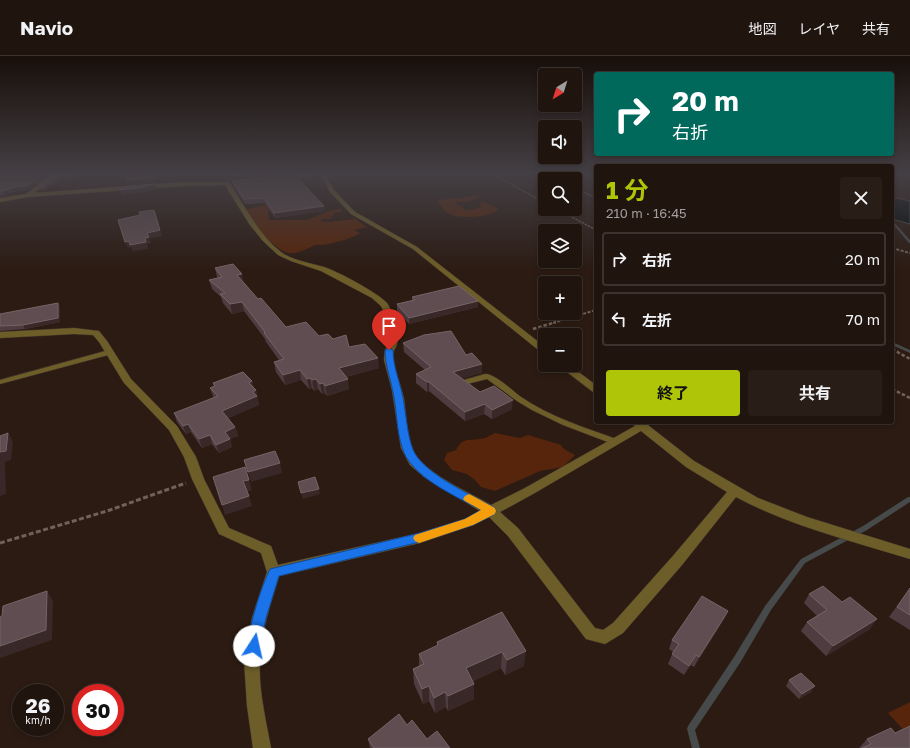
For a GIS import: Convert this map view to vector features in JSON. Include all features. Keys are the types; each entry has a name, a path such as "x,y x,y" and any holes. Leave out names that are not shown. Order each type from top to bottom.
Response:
{"street":[{"path":"242,205 252,224 265,240 280,254 293,260 324,269 375,296 384,305 388,312 393,343 389,350 389,360 397,390 407,448 414,462 428,474 491,511 513,532 591,634 605,637 618,628 678,561 734,491"},
{"path":"345,205 354,213 415,248 538,345"},
{"path":"0,335 74,331 96,333 103,341 127,381 173,428 190,457 198,479 224,531 266,550 274,572 260,618 252,660 255,706 262,748"},
{"path":"572,372 594,388"},
{"path":"274,572 323,562 420,538 469,522 616,442 639,424 690,464 734,491 754,501 803,520 910,554"}],"lane":[{"path":"0,382 109,352"},
{"path":"467,382 488,376 518,400 535,410 616,442"}],"path":[{"path":"570,216 594,229"},
{"path":"894,249 910,254"},
{"path":"521,332 594,311"},
{"path":"894,350 910,359"},
{"path":"894,390 910,398"},
{"path":"0,544 107,511 198,479"}],"shaded area":[{"path":"270,205 272,207 268,210 269,220 307,220 329,211 340,209 343,211 335,213 330,219 323,219 320,221 329,222 355,219 367,227 354,230 360,233 348,239 317,245 299,252 289,253 281,250 269,241 260,238 247,209"},
{"path":"440,205 460,205 463,209 469,210 482,207 479,205 491,205 499,209 490,214 463,217 452,215"},
{"path":"894,205 910,205 910,224 894,220"},
{"path":"495,433 520,438 528,435 561,445 564,449 575,455 563,467 540,471 495,491 481,487 467,474 452,470 444,460 447,453 456,450 464,441 484,438"},
{"path":"910,702 910,737 888,713"}],"building":[{"path":"269,205 324,206 274,213"},
{"path":"154,210 160,230 147,233 149,237 145,238 146,242 130,245 129,241 125,242 118,220 140,215 139,212"},
{"path":"233,264 242,274 237,275 258,299 261,298 286,327 306,322 319,336 328,334 333,339 346,335 349,347 365,344 378,358 339,368 348,379 325,386 323,383 320,384 316,379 307,379 300,370 283,375 274,362 284,359 242,302 230,304 220,294 225,293 209,280 222,277 215,268"},
{"path":"459,286 478,301 409,318 397,304 415,300 412,297"},
{"path":"58,303 58,318 23,325 0,326 0,314"},
{"path":"451,331 466,355 472,353 482,364 453,372 480,392 494,386 513,400 492,410 485,404 465,412 429,382 416,374 431,367 403,343 424,335"},
{"path":"243,372 252,381 249,383 256,390 253,392 257,396 222,411 235,427 225,432 230,439 216,445 210,435 199,439 188,424 183,426 174,413 218,396 210,388 215,386 213,383"},
{"path":"8,433 6,451 0,452 0,436"},
{"path":"275,451 280,463 248,472 244,460"},
{"path":"245,467 249,480 243,481 249,496 222,505 213,477"},
{"path":"315,477 319,489 301,493 298,482"},
{"path":"823,586 842,602 850,597 877,619 833,646 807,622 827,610 809,594"},
{"path":"910,588 910,615 897,607"},
{"path":"47,591 46,630 0,646 0,617 2,616 3,606"},
{"path":"702,596 728,611 699,657 696,655 689,666 672,654 679,644 672,640"},
{"path":"502,612 526,651 507,660 502,652 466,668 474,684 448,696 445,692 434,698 429,686 422,689 413,669 424,664 419,654 438,645 437,642"},
{"path":"801,673 815,686 802,694 789,680"},
{"path":"399,714 407,725 412,720 427,739 437,731 450,748 374,748 368,739"},
{"path":"910,726 910,748 862,748 871,744 867,739 891,728 895,733"}],"waterway":[{"path":"894,223 910,242"},
{"path":"894,344 910,352"},
{"path":"696,748 691,729 737,660 768,608 803,561 865,528 910,499"}],"slow traffic":[{"path":"419,538 469,522 491,511 469,499"}],"route":[{"path":"254,646 260,618 274,572 323,562 420,538 469,522 491,511 452,490 428,474 414,462 407,448 397,390 389,360 389,350"}]}
